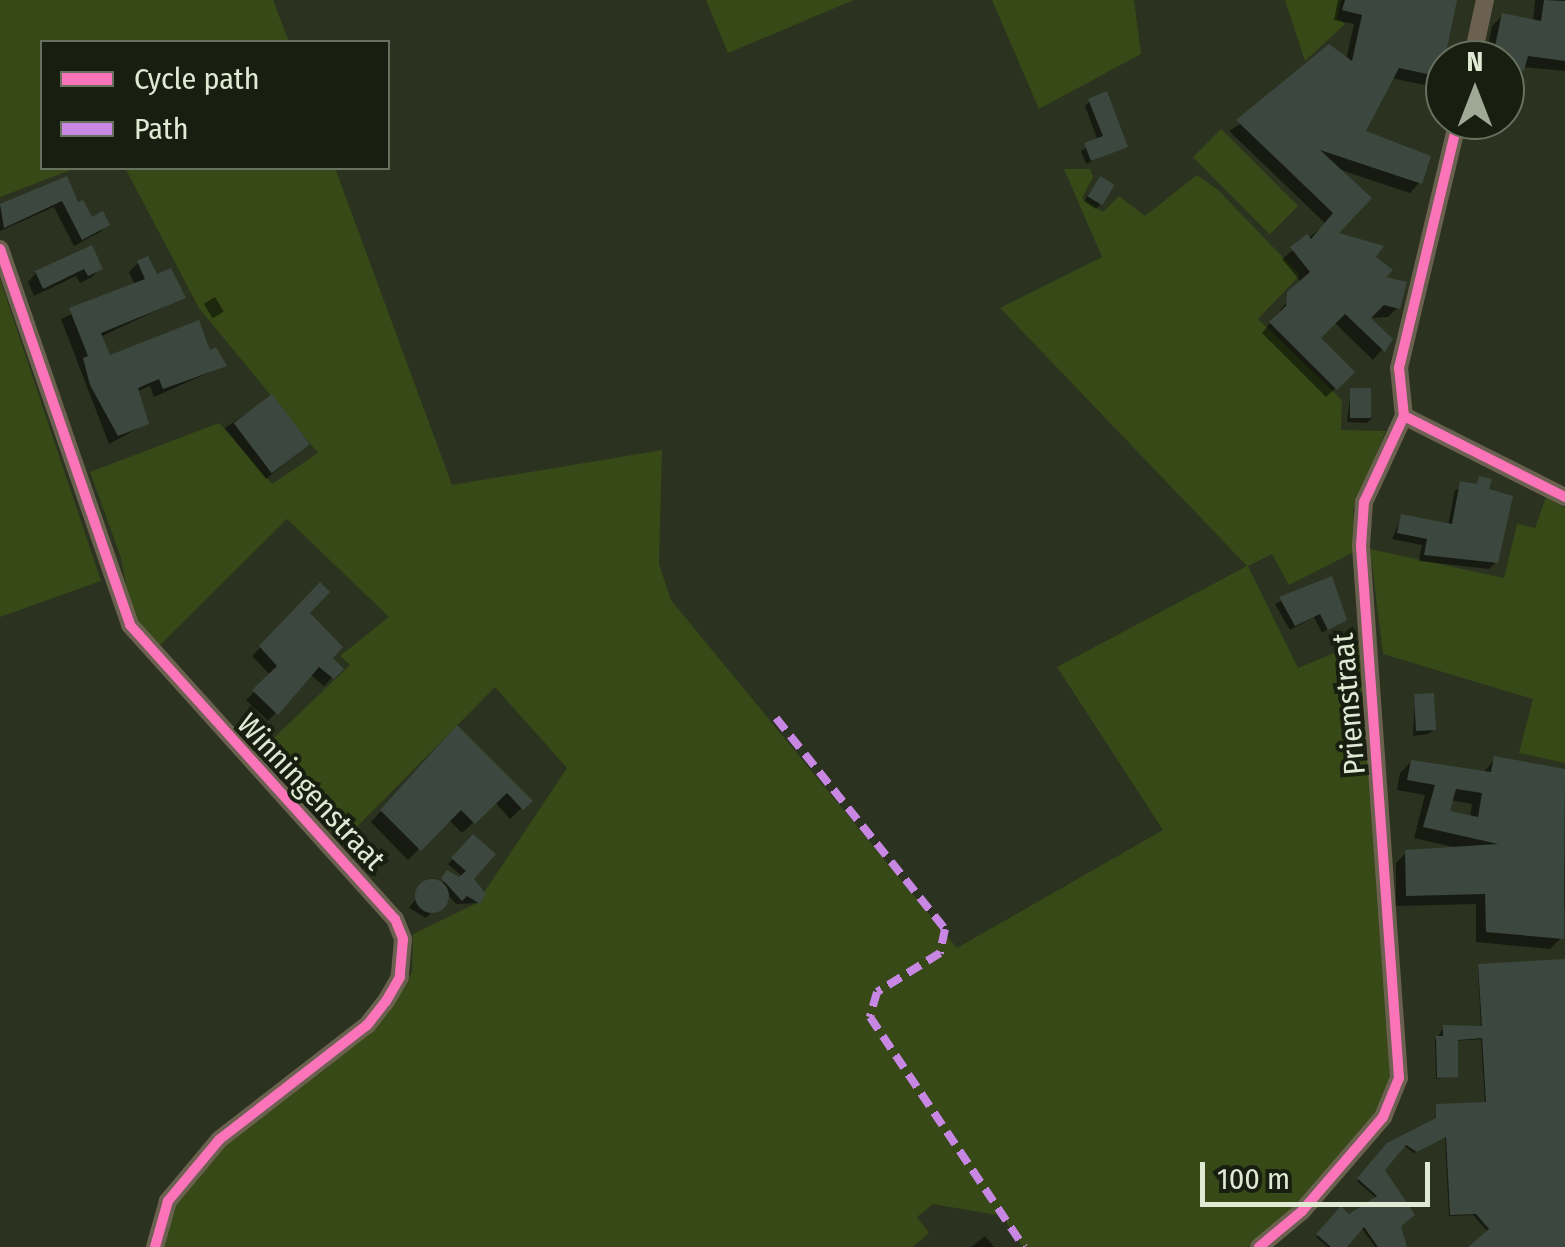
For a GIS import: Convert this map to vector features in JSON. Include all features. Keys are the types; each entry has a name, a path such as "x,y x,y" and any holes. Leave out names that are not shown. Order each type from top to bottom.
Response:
{"street":[{"path":"1476,40 1485,0"},
{"path":"1453,140 1399,368 1404,416 1565,497"},
{"name":"Winningenstraat","path":"0,249 130,624 395,919 402,939 400,977 386,1001 366,1024 218,1140 168,1200 155,1247"},
{"name":"Priemstraat","path":"1259,1247 1302,1212 1383,1117 1399,1078 1361,546 1364,502 1404,416"}],"green space":[{"path":"0,0 273,0 288,40 40,40 40,170 71,170 0,197"},
{"path":"706,0 854,0 728,53"},
{"path":"992,0 1134,0 1141,54 1039,109"},
{"path":"1285,0 1341,0 1337,18 1345,24 1305,61"},
{"path":"1221,129 1298,206 1270,234 1193,157"},
{"path":"1064,169 1090,169 1093,177 1082,198 1103,212 1119,196 1145,216 1197,175 1218,190 1300,275 1258,319 1342,400 1341,430 1386,431 1353,509 1358,550 1289,585 1272,554 1248,566 1298,668 1363,641 1392,1075 1379,1111 1273,1231 1248,1247 1023,1247 1002,1216 933,1204 917,1217 929,1233 913,1247 163,1247 171,1212 211,1158 393,1005 412,972 413,934 477,903 567,768 495,687 341,843 256,755 350,665 340,656 389,617 287,519 157,648 130,609 121,558 90,472 219,423 272,484 318,453 199,308 126,170 336,170 452,485 662,450 659,564 671,600 957,948 1163,830 1057,667 1247,566 1000,308 1102,257"},
{"path":"0,279 101,581 0,617"},
{"path":"1546,497 1565,508 1565,763 1519,753 1533,699 1383,654 1370,549 1504,578 1517,524 1535,528"}],"building":[{"path":"1345,0 1457,0 1449,40 1425,40 1425,74 1399,68 1366,131 1431,156 1422,184 1320,150 1372,198 1339,233 1384,246 1376,257 1393,270 1386,277 1407,282 1400,309 1384,305 1371,318 1393,339 1385,352 1345,314 1321,338 1355,372 1337,390 1269,322 1286,306 1287,292 1310,272 1290,247 1307,234 1311,239 1333,213 1236,120 1329,44 1352,61 1362,15 1342,10"},
{"path":"1544,0 1565,1 1565,61 1528,56 1525,67 1525,40 1496,40 1502,13 1541,21"},
{"path":"1107,91 1128,147 1091,161 1084,143 1103,136 1088,99"},
{"path":"67,176 78,202 83,200 92,217 103,211 110,225 82,240 62,201 4,228 0,204"},
{"path":"1100,176 1115,185 1102,205 1088,197"},
{"path":"92,245 103,269 88,276 84,269 43,289 35,271"},
{"path":"148,256 157,274 171,268 186,298 101,333 110,355 199,320 210,350 216,347 227,366 163,389 159,379 138,388 149,424 118,436 90,385 83,358 88,356 69,308 145,279 137,261"},
{"path":"1350,388 1371,388 1371,418 1350,418"},
{"path":"272,394 310,444 272,473 234,423"},
{"path":"1479,476 1492,479 1489,489 1513,496 1498,563 1424,555 1427,539 1397,533 1401,514 1452,524 1460,481 1477,484"},
{"path":"1332,576 1347,620 1328,630 1320,614 1295,626 1279,597"},
{"path":"320,582 330,592 310,613 343,647 333,658 344,669 334,679 319,667 278,715 252,690 277,666 259,646"},
{"path":"1434,693 1436,730 1416,731 1414,694"},
{"path":"457,725 533,801 523,810 507,793 475,824 461,810 421,851 380,810"},
{"path":"1494,756 1565,769 1564,939 1486,932 1485,894 1406,896 1405,850 1498,844 1423,827 1435,785 1407,780 1411,760 1491,772","holes":["1456,789 1482,793 1478,817 1450,811"]},
{"path":"473,834 496,854 474,879 486,894 480,904 467,896 462,901 441,878 447,870 459,877 466,871 451,858"},
{"path":"432,879 444,884 449,896 444,908 432,913 420,908 415,896 420,884"},
{"path":"1565,959 1565,1247 1468,1247 1489,1229 1476,1214 1450,1215 1446,1137 1417,1152 1406,1145 1385,1170 1415,1215 1401,1226 1407,1247 1378,1247 1364,1227 1347,1247 1331,1247 1316,1234 1341,1206 1349,1214 1377,1196 1357,1178 1387,1143 1436,1118 1436,1104 1486,1102 1482,1038 1458,1040 1458,1077 1437,1078 1436,1036 1443,1036 1443,1025 1482,1026 1478,964"}],"marked path":[{"path":"776,718 945,929 940,953 877,992 870,1017 1024,1247"}],"cycle path":[{"path":"1404,416 1399,368 1453,140"},
{"path":"0,249 130,625 395,919 403,939 400,977 367,1025 219,1140 168,1201 155,1247"},
{"path":"1404,416 1565,497"},
{"path":"1259,1247 1302,1211 1383,1117 1399,1078 1361,546 1364,502 1404,416"}]}
